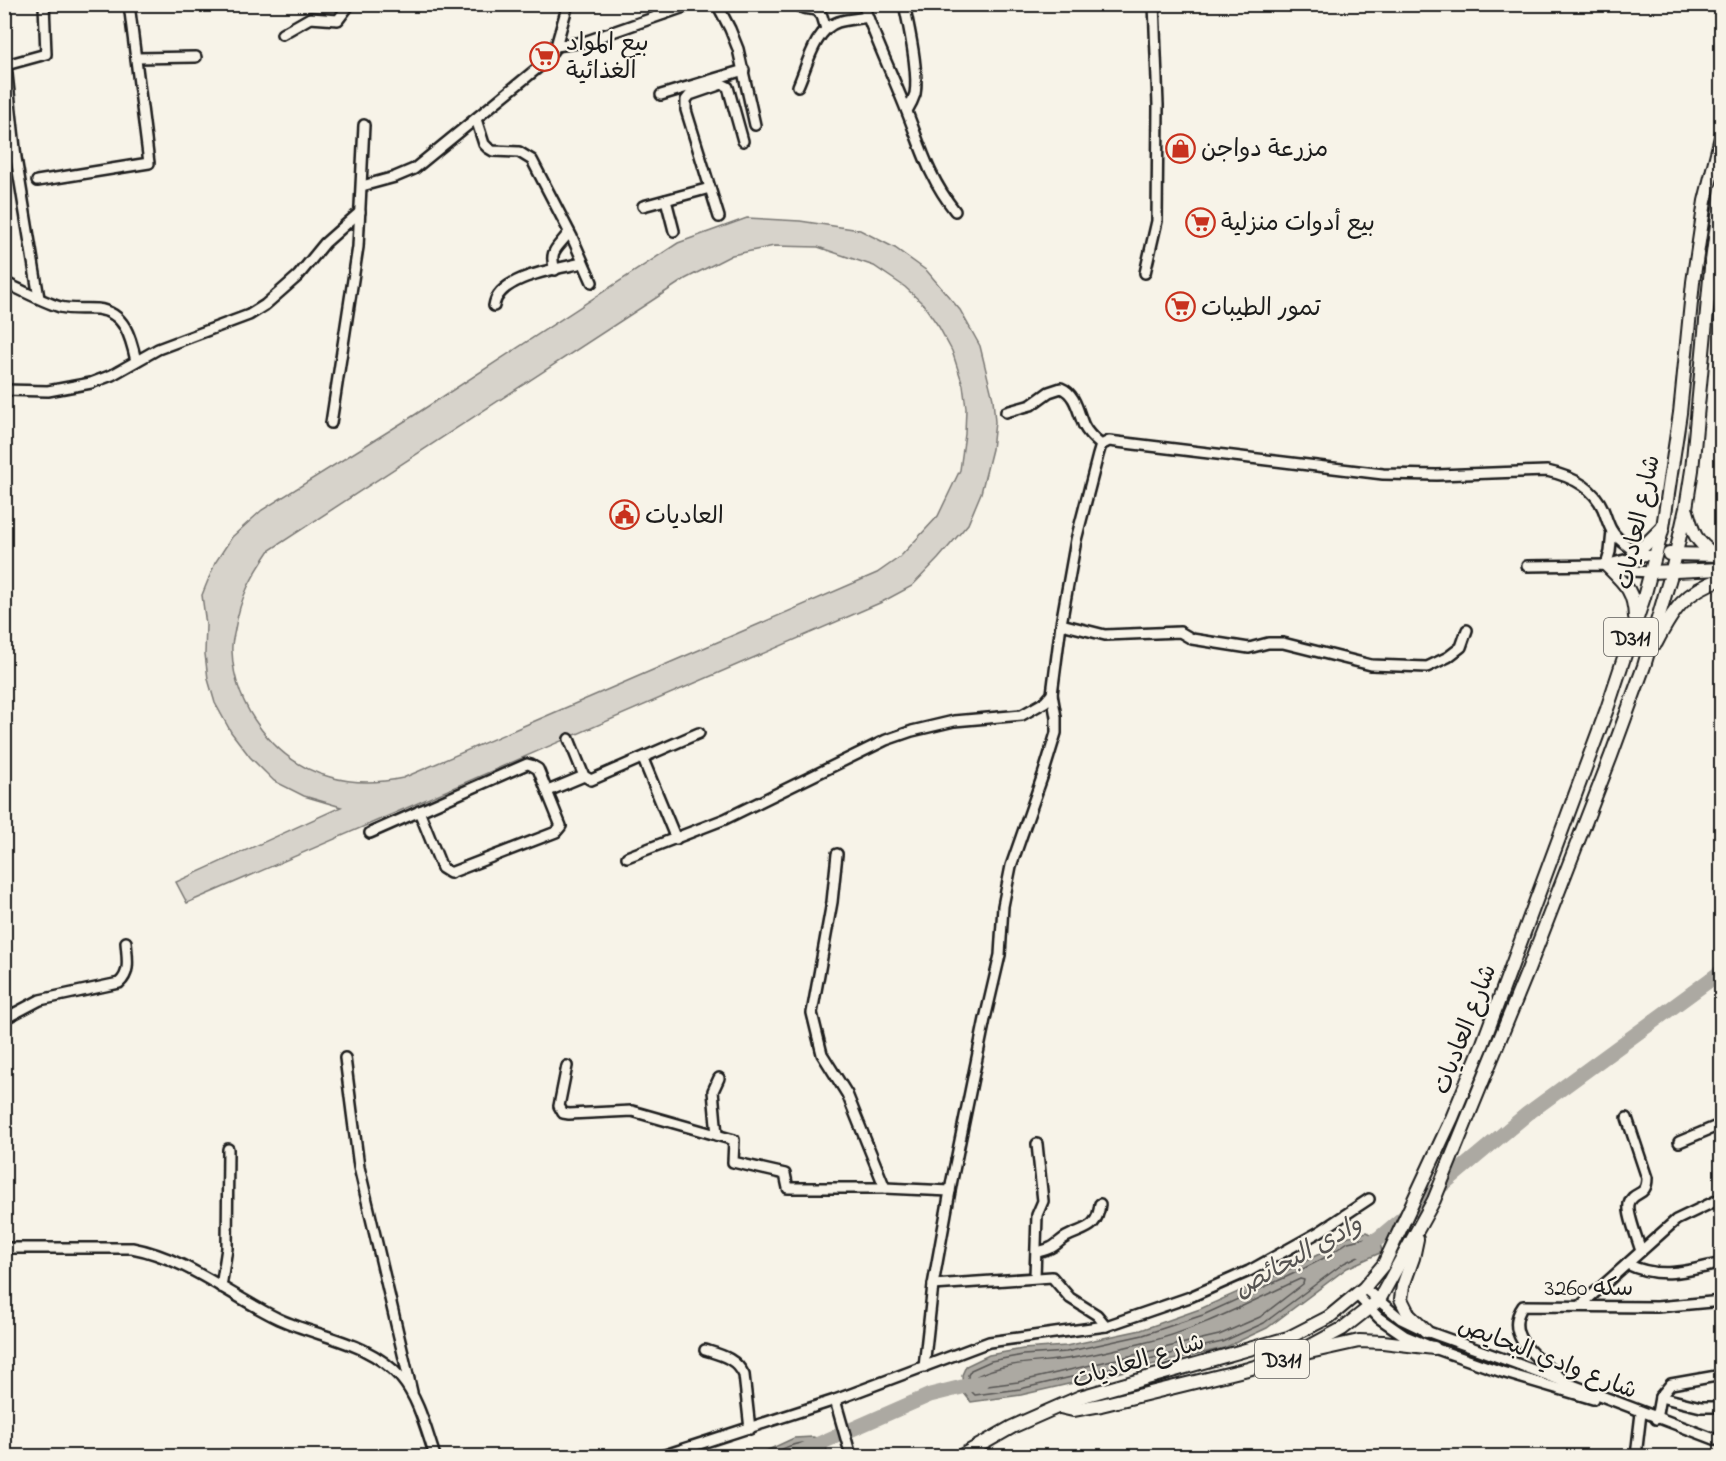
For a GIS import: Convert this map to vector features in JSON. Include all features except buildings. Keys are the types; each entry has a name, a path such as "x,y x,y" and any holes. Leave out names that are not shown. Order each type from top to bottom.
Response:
{"main road":[{"name":"شارع العاديات","path":"1060,1407 1080,1397 1288,1338 1329,1317 1360,1292 1384,1264 1452,1118 1487,1032 1607,709 1635,627 1663,527 1680,413 1693,282 1706,201 1722,133"},
{"name":"شارع العاديات","path":"1060,1407 1073,1410 1101,1405 1292,1356 1342,1329 1374,1305 1418,1230 1434,1200 1528,970 1644,666 1672,571 1692,470 1711,268 1722,188"},
{"path":"1686,508 1693,534 1701,545 1719,555"},
{"path":"1637,553 1663,527"},
{"path":"1656,555 1719,555"},
{"path":"1606,565 1632,594 1635,627"},
{"path":"1651,572 1722,569"},
{"path":"1644,666 1674,611 1686,597 1697,589 1722,579"},
{"path":"1418,1230 1413,1258 1401,1299 1409,1315 1426,1331"},
{"path":"1292,1356 1359,1341 1434,1348"},
{"name":"D311","path":"961,1456 1012,1427 1060,1407"}],"street":[{"path":"39,298 16,159 6,65 46,54 44,4"},
{"path":"37,181 149,163 129,4"},
{"path":"282,34 310,18 338,20 350,4"},
{"path":"362,186 414,169 537,69 556,46 568,4"},
{"path":"649,4 663,14"},
{"path":"556,46 584,42 693,4"},
{"path":"717,4 735,39 744,70 755,126"},
{"path":"796,4 803,8 817,10 822,16 826,29"},
{"path":"863,4 926,165 934,182 956,211"},
{"path":"904,4 912,44 915,85 915,95 906,111"},
{"path":"1145,273 1157,220 1158,105 1154,4"},
{"path":"798,86 812,52 826,29 837,22 867,18"},
{"path":"136,58 196,57"},
{"path":"661,94 744,70"},
{"path":"719,217 686,110 686,100 695,93 722,84 726,85 743,141"},
{"path":"476,119 484,144 488,148 493,151 519,152 532,160 592,282"},
{"path":"331,423 358,247 364,125"},
{"path":"644,206 710,188"},
{"path":"666,200 674,231"},
{"path":"4,390 48,392 70,389 112,375 158,349 257,311 298,276 325,243 360,212"},
{"path":"555,270 553,250 569,232"},
{"path":"494,306 503,288 524,278 582,263"},
{"path":"4,282 59,306 80,310 99,309 115,315 124,323 136,361"},
{"path":"1006,412 1031,405 1049,392 1061,388 1066,390 1074,401 1085,427 1101,446"},
{"path":"924,1367 933,1285 950,1191 1000,955 1003,906 1011,866 1056,733 1052,694 1061,624 1076,540 1101,446 1105,442 1114,441 1383,474 1437,475 1547,471 1574,479 1590,491 1603,507 1612,531 1606,565"},
{"path":"1612,531 1637,553"},
{"path":"1625,570 1635,563 1637,553"},
{"path":"1606,565 1637,553 1656,555"},
{"path":"1527,566 1606,565 1625,570 1651,572"},
{"path":"1061,624 1105,635 1180,632 1192,639 1249,648 1268,643 1283,643 1371,665 1427,667 1448,657 1461,647 1467,630"},
{"path":"627,857 725,819 886,741 912,731 954,721 1022,716 1045,702 1052,694"},
{"path":"569,739 584,776 591,780 699,733"},
{"path":"643,759 676,839"},
{"path":"370,833 419,811 527,765 535,766 538,770 561,824 559,831 450,873 442,868 419,811"},
{"path":"548,791 584,776"},
{"path":"837,854 832,902 812,1012 822,1054 847,1094 885,1188"},
{"path":"4,1019 40,1000 119,983 126,978 128,969 126,942"},
{"path":"345,1058 358,1167 414,1397 435,1456"},
{"path":"567,1066 559,1106 563,1113 632,1111 734,1140 733,1162 785,1174 788,1188 950,1191"},
{"path":"717,1135 712,1091 719,1078"},
{"path":"1627,1118 1647,1178 1647,1187 1629,1204 1641,1251"},
{"path":"1679,1142 1722,1125"},
{"path":"1035,1277 1037,1215 1043,1201 1037,1144"},
{"path":"221,1287 227,1248 228,1149"},
{"path":"1580,1306 1676,1220 1722,1198"},
{"path":"662,1456 835,1400 989,1341 1106,1326 1190,1297 1249,1271 1320,1232 1369,1199"},
{"path":"1036,1252 1051,1248 1065,1237 1082,1232 1094,1223 1100,1204"},
{"path":"4,1248 132,1248 150,1251 203,1275 239,1299 281,1320 343,1341 371,1354 401,1378 414,1397"},
{"path":"1627,1264 1642,1272 1655,1274 1684,1272 1722,1263"},
{"path":"933,1285 1052,1276 1070,1298 1097,1316 1106,1326"},
{"name":"شارع وادي البحايص","path":"1360,1292 1374,1305 1426,1331 1641,1413"},
{"name":"سكه 3260","path":"1569,1384 1527,1348 1517,1335 1517,1314 1523,1305 1657,1307 1722,1301"},
{"name":"شارع وادي البحايص","path":"1374,1305 1379,1318 1405,1336 1434,1348 1502,1372 1641,1413"},
{"path":"705,1350 733,1360 740,1367 744,1375 750,1429"},
{"path":"1656,1419 1660,1397 1671,1384 1722,1375"},
{"path":"1660,1397 1701,1407 1722,1407"},
{"path":"835,1400 851,1456"},
{"path":"1636,1456 1641,1413 1722,1442"}],"shaded area":[{"path":"747,218 800,221 860,230 895,248 927,271 960,310 980,346 993,399 995,422 992,449 981,493 968,524 912,586 882,602 187,903 176,882 341,807 304,796 274,781 250,757 231,732 215,703 208,679 205,654 206,625 202,595 215,563 232,537 262,510 413,416 678,243","holes":["774,246 818,247 874,266 905,287 923,304 952,351 963,385 966,408 960,470 938,516 900,557 877,573 403,778 367,782 330,777 310,770 276,746 250,712 241,692 235,672 232,648 237,617 244,596 252,578 270,550 685,279 732,255"]}],"water":[{"name":"وادي البحائص","path":"1367,1232 1379,1238 1382,1252 1347,1268 1267,1328 1224,1348 1021,1395 971,1402 963,1392 962,1375 966,1366 989,1355 1023,1349 1066,1346 1141,1330 1200,1309 1294,1267 1345,1237"},
{"path":"813,1437 826,1441 827,1452 820,1456 755,1456 794,1438"}],"waterway":[{"name":"وادي البحائص","path":"1361,1249 1379,1238 1527,1114 1722,971"},
{"name":"وادي البحائص","path":"791,1456 930,1395 982,1382"}],"place":[{"name":"بيع المواد الغذائية","path":"545,56"},
{"name":"مزرعة دواجن","path":"1180,148"},
{"name":"بيع أدوات منزلية","path":"1200,222"},
{"name":"تمور الطيبات","path":"1180,307"},
{"name":"العاديات","path":"624,515"}]}
